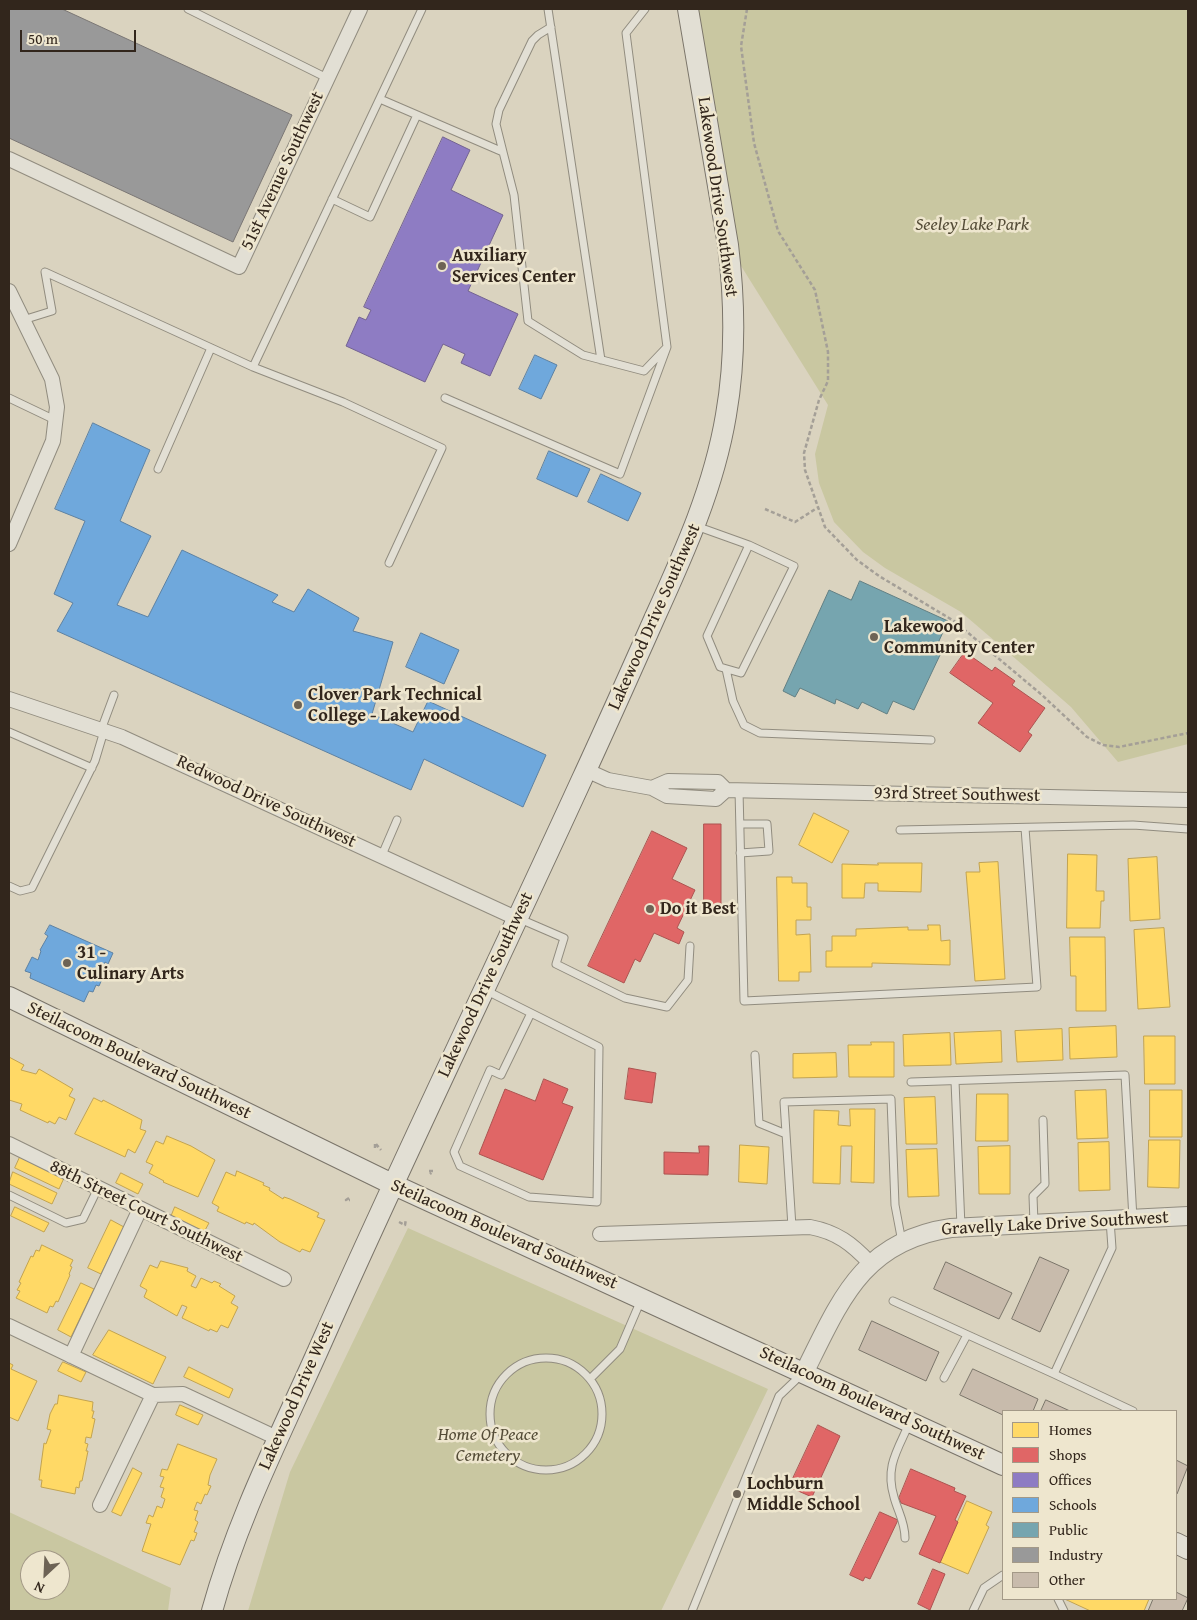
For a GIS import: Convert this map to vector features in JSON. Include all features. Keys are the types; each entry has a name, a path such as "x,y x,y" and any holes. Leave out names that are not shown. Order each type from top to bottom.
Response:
{"main road":[{"name":"Lakewood Drive Southwest","path":"392,1184 518,919 586,770 696,526 711,480 726,414 732,364 734,312 728,245 686,9"},
{"name":"Steilacoom Boulevard Southwest","path":"9,997 392,1184 642,1297 1002,1465"},
{"name":"Lakewood Drive West","path":"212,1611 230,1551 277,1438 392,1184"}],"street":[{"name":"51st Avenue Southwest","path":"9,158 239,267 360,9"},
{"path":"9,291 52,379 57,407 53,441 9,544"},
{"name":"Redwood Drive Southwest","path":"9,699 102,730 181,763 518,919"},
{"name":"93rd Street Southwest","path":"586,770 608,780 652,788 667,796 716,799 732,790 1188,800"},
{"name":"88th Street Court Southwest","path":"9,1144 284,1279"},
{"path":"71,1356 140,1209"},
{"name":"Gravelly Lake Drive Southwest","path":"804,1373 839,1305 854,1281 870,1263 902,1243 929,1231 961,1227 1188,1216"},
{"path":"600,1234 810,1227 836,1234 853,1246 870,1263"},
{"path":"9,1326 153,1394 183,1394 277,1438"},
{"path":"100,1505 153,1394"}],"lane":[{"path":"188,9 327,78"},
{"path":"253,367 422,9"},
{"path":"548,9 601,360"},
{"path":"445,398 620,474 666,347 626,33 645,9"},
{"path":"551,27 532,41 499,110 496,124 514,195 528,321 583,355 644,371 666,347"},
{"path":"380,99 504,152"},
{"path":"332,200 370,217 417,115"},
{"path":"24,320 52,311 44,272 253,367 343,402 442,448 389,563"},
{"path":"158,469 211,348"},
{"path":"9,398 55,420"},
{"path":"696,526 749,545 794,566 741,673 720,667 707,636 749,545"},
{"path":"726,668 733,701 744,725 760,734 931,740"},
{"path":"9,886 20,891 32,888 92,768 114,695"},
{"path":"9,732 92,768"},
{"path":"732,790 740,824 744,1001 1037,988 1025,828"},
{"path":"382,855 397,820"},
{"path":"740,824 767,824 769,851 740,853"},
{"path":"900,830 1133,825 1188,829"},
{"path":"518,919 564,938 556,964 625,998 667,1007 688,980 690,946"},
{"path":"484,990 599,1047 597,1202 529,1197 460,1166 454,1152 490,1070 501,1075 531,1014"},
{"path":"755,1055 759,1123 786,1134"},
{"path":"911,1082 1125,1075 1133,1219"},
{"path":"955,1081 961,1227"},
{"path":"792,1227 784,1102 891,1099 895,1205 902,1243"},
{"path":"1034,1224 1033,1196 1045,1184 1043,1120"},
{"path":"9,1195 66,1223 83,1219 98,1188"},
{"path":"1054,1374 1112,1248 1110,1220"},
{"path":"590,1378 620,1349 642,1297"},
{"path":"893,1301 1131,1410"},
{"path":"944,1378 967,1335"},
{"path":"540,1358 558,1359 576,1366 590,1378 599,1395 602,1412 600,1430 592,1447 579,1459 562,1467 544,1470 526,1466 510,1457 498,1443 491,1426 490,1407 495,1389 506,1374 522,1363 540,1358"},
{"path":"692,1611 780,1396 804,1373"},
{"path":"905,1538 905,1525 894,1499 890,1482 891,1464 910,1422"},
{"path":"973,1611 984,1588 1002,1576"}],"path":[{"path":"747,9 741,46 754,143 778,231 815,290 828,352 828,381 819,400 804,453 805,470 825,528 857,560 879,576 954,621 1042,695 1086,737 1103,745 1119,747 1188,733"},
{"path":"765,509 795,522 817,508"},
{"path":"375,1148 375,1143 381,1150"},
{"path":"399,1222 405,1225 406,1219"}],"green space":[{"name":"Seeley Lake Park","path":"688,9 1188,9 1188,744 1118,762 1071,707 961,612 885,568 863,552 834,522 819,483 815,454 828,405 728,245"},
{"name":"Home Of Peace Cemetery","path":"408,1228 768,1389 661,1611 248,1611 290,1472"},
{"path":"9,1512 171,1588 168,1611 9,1611"}],"building: Homes":[{"path":"814,813 849,831 832,863 799,845"},
{"path":"1068,854 1097,855 1096,891 1104,891 1104,901 1101,901 1100,928 1067,928"},
{"path":"1157,857 1160,919 1130,921 1128,859"},
{"path":"998,862 1005,979 975,981 966,872 980,872 979,863"},
{"path":"878,863 922,863 921,892 878,891 878,883 865,883 864,898 842,898 842,864 878,865"},
{"path":"777,877 792,877 792,883 807,883 807,907 811,907 811,920 796,920 796,935 810,934 811,972 799,972 799,981 779,981"},
{"path":"928,925 940,925 941,941 950,940 950,965 872,963 872,967 826,967 826,951 832,951 832,936 856,936 856,929 908,927 908,930 928,930"},
{"path":"1164,928 1170,1007 1138,1009 1134,930"},
{"path":"1070,937 1105,937 1106,1011 1076,1011 1076,976 1071,976"},
{"path":"1116,1026 1117,1057 1070,1059 1069,1028"},
{"path":"1062,1029 1063,1060 1017,1062 1015,1031"},
{"path":"1001,1031 1002,1062 956,1064 954,1033"},
{"path":"950,1033 951,1065 904,1066 903,1035"},
{"path":"1144,1036 1175,1036 1175,1084 1145,1084"},
{"path":"871,1042 894,1042 894,1077 849,1077 848,1045 871,1045"},
{"path":"836,1053 837,1077 793,1078 793,1054"},
{"path":"9,1057 24,1065 21,1070 36,1074 39,1069 73,1089 69,1096 75,1099 66,1120 59,1117 55,1124 49,1121 48,1123 20,1110 22,1104 9,1100"},
{"path":"1106,1090 1108,1138 1077,1139 1075,1091"},
{"path":"1150,1090 1182,1090 1182,1137 1150,1137"},
{"path":"977,1094 1008,1094 1008,1141 976,1141"},
{"path":"935,1097 937,1144 906,1144 904,1098"},
{"path":"94,1098 102,1102 103,1100 142,1120 140,1129 146,1131 135,1153 128,1149 125,1157 75,1134"},
{"path":"850,1109 875,1109 874,1183 851,1182 852,1146 841,1146 840,1184 813,1183 814,1110 839,1111 838,1125 850,1126"},
{"path":"167,1136 191,1146 215,1160 198,1197 163,1182 149,1173 153,1165 146,1162 156,1141 163,1144"},
{"path":"1149,1140 1180,1140 1179,1188 1148,1187"},
{"path":"1109,1142 1110,1190 1079,1191 1078,1143"},
{"path":"740,1145 769,1147 767,1184 739,1182"},
{"path":"1010,1146 1010,1194 979,1194 978,1147"},
{"path":"937,1149 939,1196 908,1197 906,1150"},
{"path":"20,1157 64,1178 59,1189 15,1168"},
{"path":"237,1171 264,1183 263,1185 270,1188 269,1190 283,1199 284,1197 290,1199 319,1213 317,1217 325,1220 310,1252 302,1249 300,1252 280,1242 254,1223 253,1225 246,1222 245,1224 217,1211 219,1207 212,1203 226,1172 235,1176"},
{"path":"13,1172 57,1193 52,1204 9,1184"},
{"path":"121,1173 143,1184 138,1194 116,1183"},
{"path":"15,1207 49,1223 44,1232 11,1216"},
{"path":"175,1207 209,1223 204,1232 171,1217"},
{"path":"111,1220 124,1227 101,1274 88,1268"},
{"path":"42,1245 73,1260 70,1266 72,1267 70,1275 58,1302 56,1301 53,1307 50,1306 47,1313 16,1298 20,1291 17,1290 21,1283 19,1282 31,1256 33,1257 36,1250 39,1251"},
{"path":"161,1261 188,1268 187,1271 196,1276 191,1286 196,1288 201,1278 212,1283 214,1281 221,1284 219,1286 235,1296 231,1303 238,1307 228,1328 221,1325 217,1332 210,1329 209,1331 182,1318 187,1307 182,1305 177,1316 144,1297 147,1290 140,1286 150,1265 157,1268"},
{"path":"81,1283 94,1289 71,1337 58,1330"},
{"path":"109,1330 166,1357 153,1384 93,1355"},
{"path":"63,1362 86,1372 81,1382 58,1371"},
{"path":"9,1363 13,1365 11,1369 37,1381 18,1421 9,1417"},
{"path":"189,1367 233,1389 229,1398 184,1377"},
{"path":"59,1395 93,1402 92,1411 94,1411 92,1418 95,1419 91,1438 86,1437 85,1443 88,1444 86,1451 88,1451 82,1481 80,1481 79,1488 76,1487 75,1494 41,1487 42,1480 39,1480 44,1443 46,1444 51,1430 47,1429 50,1414 55,1404 57,1404"},
{"path":"180,1405 203,1415 198,1425 176,1415"},
{"path":"178,1444 217,1459 210,1475 208,1485 211,1486 207,1495 205,1494 201,1504 197,1502 194,1510 198,1511 195,1520 198,1522 194,1532 197,1533 194,1541 191,1540 180,1565 142,1551 151,1524 146,1523 149,1515 153,1517 157,1506 162,1508 165,1499 161,1497 164,1488 160,1487 164,1477 160,1476 162,1469 167,1470"},
{"path":"133,1468 142,1473 121,1516 112,1512"},
{"path":"967,1501 992,1512 986,1525 989,1527 968,1574 940,1562"},
{"path":"1067,1600 1149,1600 1144,1611 1091,1611"}],"building: Shops":[{"path":"965,652 992,671 995,667 1015,681 1012,685 1045,708 1028,732 1032,735 1020,752 978,723 993,703 950,673"},
{"path":"704,824 721,824 721,905 704,905"},
{"name":"Do it Best","path":"652,831 687,848 672,879 695,890 677,928 684,932 679,944 654,933 640,962 635,959 624,983 588,966"},
{"path":"629,1068 656,1073 652,1103 625,1099"},
{"path":"544,1079 568,1089 562,1103 573,1107 543,1180 479,1154 505,1089 535,1101"},
{"path":"699,1146 709,1146 708,1175 664,1174 664,1152 699,1153"},
{"path":"818,1425 840,1436 812,1497 789,1487"},
{"path":"911,1469 955,1488 954,1491 966,1496 955,1520 958,1522 940,1563 919,1554 936,1516 901,1503 899,1498"},
{"path":"880,1512 898,1520 870,1579 865,1577 863,1581 850,1575"},
{"path":"933,1569 945,1574 930,1610 918,1604"}],"building: Offices":[{"path":"443,137 470,150 451,190 503,215 468,291 518,314 490,376 461,363 465,354 443,344 425,382 346,346 359,317 366,320 371,310 364,307"}],"building: Schools":[{"path":"535,355 557,365 541,399 519,389"},
{"path":"93,423 150,450 120,521 151,536 117,605 148,617 182,550 278,595 272,602 294,612 308,589 359,618 353,631 393,642 372,714 413,732 428,701 546,755 523,807 424,759 411,790 57,631 73,603 54,594 85,521 55,509"},
{"path":"549,451 590,469 577,497 537,479"},
{"path":"601,474 641,493 628,521 588,502"},
{"path":"421,633 459,650 444,684 406,667"},
{"name":"31 - Culinary Arts","path":"50,925 113,953 108,964 105,962 99,976 103,977 99,986 96,985 93,992 89,991 84,1002 30,978 31,973 25,971 32,957 38,960 40,950 48,936 45,934"}],"building: Public":[{"name":"Lakewood Community Center","path":"860,581 948,621 934,652 940,655 914,710 893,701 887,714 862,702 858,709 836,699 835,704 800,688 795,697 783,691 829,590 851,600"}],"building: Industry":[{"path":"9,9 62,9 292,115 233,242 9,138"}],"building: Other":[{"path":"1040,1257 1069,1270 1040,1332 1012,1319"},
{"path":"946,1262 1012,1293 999,1319 934,1289"},
{"path":"872,1321 939,1352 926,1381 859,1350"},
{"path":"973,1369 1038,1399 1033,1410 1002,1410 1002,1415 960,1395"},
{"path":"1046,1400 1068,1410 1041,1410"},
{"path":"1177,1460 1188,1466 1177,1494"},
{"path":"1177,1592 1188,1598 1182,1611 1148,1611 1153,1600 1177,1600"}],"place":[{"name":"Auxiliary Services Center","path":"442,266"},
{"name":"Lakewood Community Center","path":"874,637"},
{"name":"Clover Park Technical College - Lakewood","path":"298,705"},
{"name":"Do it Best","path":"650,909"},
{"name":"31 - Culinary Arts","path":"67,963"},
{"name":"Lochburn Middle School","path":"737,1494"}]}
